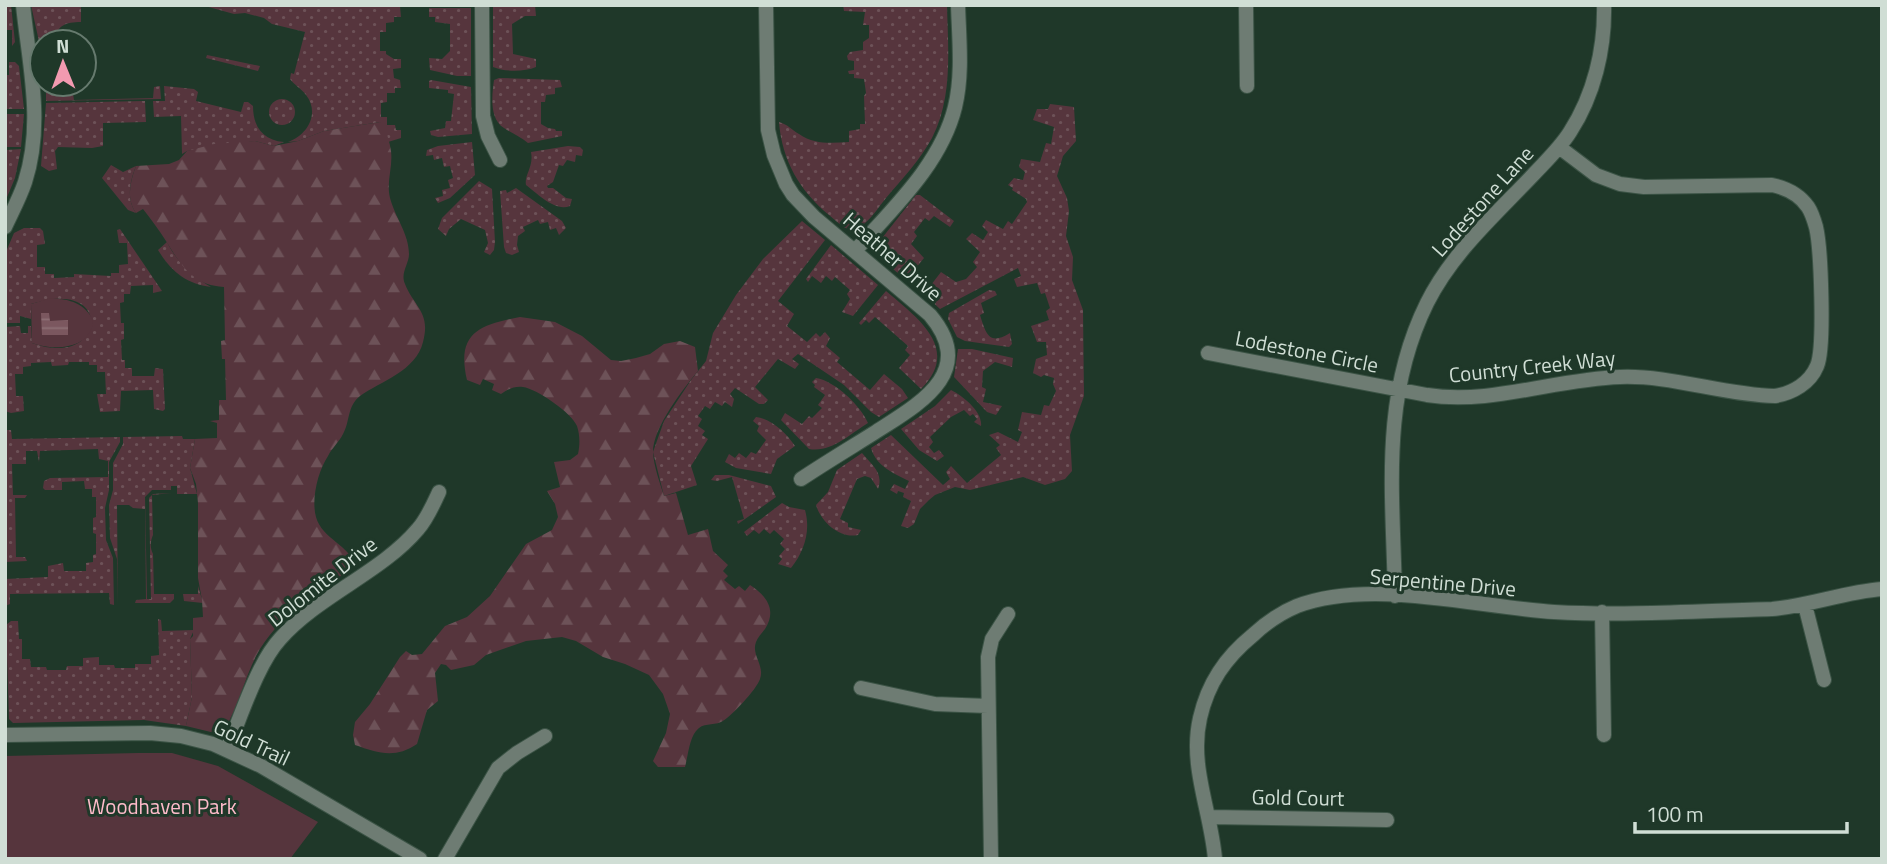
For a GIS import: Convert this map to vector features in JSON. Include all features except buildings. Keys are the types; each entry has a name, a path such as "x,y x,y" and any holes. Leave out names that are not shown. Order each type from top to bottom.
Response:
{"street":[{"path":"5,227 25,183 36,121 23,5"},
{"path":"482,5 483,116 488,136 500,160"},
{"name":"Heather Drive","path":"766,5 768,130 780,171 793,195 803,206 933,318 946,344 946,366 940,382 928,397 801,479"},
{"path":"855,251 921,174 943,139 955,107 958,86 958,5"},
{"path":"1246,5 1247,86"},
{"name":"Lodestone Lane","path":"1395,596 1392,437 1398,390 1407,354 1429,299 1452,262 1559,146 1581,112 1595,78 1603,40 1604,5"},
{"name":"Country Creek Way","path":"1398,390 1460,399 1582,379 1631,377 1775,396 1791,391 1813,373 1821,347 1817,235 1812,215 1800,198 1789,190 1772,185 1644,187 1620,184 1597,175 1559,146"},
{"name":"Lodestone Circle","path":"1208,353 1398,390"},
{"name":"Dolomite Drive","path":"228,749 265,661 276,644 292,626 390,554 415,532 439,492"},
{"name":"Serpentine Drive","path":"1214,859 1209,817 1198,774 1197,737 1204,702 1216,674 1226,660 1270,620 1296,607 1335,597 1395,596 1533,610 1602,612 1772,609 1882,589"},
{"path":"1805,605 1824,680"},
{"path":"1602,612 1604,735"},
{"path":"991,859 989,648 1008,614"},
{"path":"861,688 934,704 988,706"},
{"name":"Gold Trail","path":"5,735 165,734 196,739 228,749 420,859"},
{"path":"445,859 498,768 517,752 545,736"},
{"name":"Gold Court","path":"1209,817 1387,820"}],"green space":[{"path":"5,5 11,5 15,42 12,46 12,30 5,30"},
{"path":"31,5 94,5 81,7 81,22 60,28 36,28"},
{"path":"184,5 400,6 401,17 394,17 394,22 386,23 386,32 380,32 380,51 386,51 386,54 394,59 401,59 401,68 393,69 394,78 400,80 401,88 395,88 395,93 387,93 387,102 381,103 381,117 387,117 387,125 395,125 396,130 401,130 401,138 388,142 380,122 324,131 288,142 306,129 312,116 310,102 290,79 291,73 294,74 305,32 272,24 264,18 245,13 234,14 205,6"},
{"path":"535,5 536,16 525,16 512,24 513,54 536,59 536,67 514,71 493,67 493,6"},
{"path":"843,5 947,5 948,73 939,122 927,146 871,217 862,226 851,230 819,206 801,185 788,162 779,122 811,140 829,143 849,142 849,131 860,129 860,124 865,124 864,79 854,78 854,74 849,74 848,71 854,70 854,61 848,60 847,56 850,52 863,50 863,42 869,38 869,25 863,25 865,12 844,11"},
{"path":"429,8 471,8 471,76 430,70 429,58 442,59 450,51 450,24 435,22 435,17 429,17"},
{"path":"207,55 260,66 258,71 206,58"},
{"path":"9,62 15,62 19,66 24,109 5,109 5,75 9,75"},
{"path":"431,80 471,87 472,134 438,137 431,135 430,131 445,128 446,121 451,121 454,94 448,93 448,90 429,88"},
{"path":"494,80 560,80 562,87 555,88 555,94 546,95 545,102 541,102 541,124 562,131 562,136 528,143 499,124 492,99"},
{"path":"160,86 161,99 46,101 46,98 153,98 154,87"},
{"path":"164,86 194,89 198,92 196,101 241,112 244,102 248,102 253,106 255,120 261,131 270,138 284,142 274,146 255,141 182,154 181,116 154,117 153,101 165,101"},
{"path":"282,99 291,103 295,112 291,121 282,125 273,121 269,112 273,103"},
{"path":"145,101 146,122 103,123 103,146 58,147 55,151 57,169 49,171 41,166 46,103"},
{"path":"1050,104 1074,107 1076,141 1063,156 1057,176 1067,198 1069,211 1066,236 1073,257 1072,280 1083,310 1084,396 1070,435 1072,471 1065,479 1045,485 1023,477 970,490 955,487 929,500 920,509 914,524 908,528 901,526 911,501 903,497 904,493 898,491 897,494 890,490 894,484 905,489 909,481 881,464 871,448 891,435 943,485 950,479 946,472 951,466 967,483 1001,455 996,448 1000,445 989,435 998,432 1018,442 1022,432 1018,430 1022,412 1041,415 1044,405 1049,406 1056,391 1054,378 1033,373 1036,359 1047,355 1046,342 1037,342 1031,326 1049,320 1046,311 1050,308 1045,293 1041,294 1037,283 1017,287 1014,279 1021,276 1018,268 940,309 924,294 941,272 956,282 966,279 977,267 973,262 980,252 966,239 972,233 983,240 988,232 982,226 986,220 1003,229 1008,221 1012,224 1027,202 1008,185 1014,178 1023,180 1025,172 1019,167 1021,159 1040,162 1046,143 1051,144 1054,127 1033,120 1037,109 1048,109"},
{"path":"5,114 24,114 21,147 5,147"},
{"path":"380,122 385,125 391,151 390,198 408,247 409,258 404,280 423,317 425,332 419,352 406,368 356,400 343,434 324,462 318,477 314,502 319,525 348,553 355,566 300,605 265,641 224,730 215,733 186,726 192,697 190,639 193,636 193,618 203,617 198,578 198,503 196,484 190,468 195,439 217,438 217,423 210,421 219,420 219,400 226,400 225,359 222,359 221,341 225,340 224,287 196,278 177,258 143,209 136,213 130,196 134,172 136,166 169,164 179,160 187,151 214,144 255,141 274,146 298,141 324,131"},
{"path":"472,142 475,175 450,198 438,203 435,198 443,196 442,190 450,188 448,180 453,178 450,166 444,167 442,158 434,160 433,155 426,156 427,150"},
{"path":"568,146 580,147 583,150 582,156 576,155 575,162 567,160 563,166 559,165 553,182 547,186 572,199 570,206 558,207 526,185 526,181 531,152"},
{"path":"21,149 15,178 5,202 6,150"},
{"path":"111,165 123,172 136,166 130,190 136,213 128,210 102,178"},
{"path":"479,181 492,189 495,242 490,255 484,252 488,243 485,230 461,219 449,229 446,236 438,229 442,218"},
{"path":"516,188 562,221 566,228 559,235 556,228 550,230 548,222 540,224 538,220 523,227 525,231 518,236 519,252 512,255 506,253 504,247 500,191 506,190 507,193"},
{"path":"916,195 920,195 954,221 950,227 934,216 929,221 925,218 914,232 917,236 911,244 924,258 906,280 880,258 875,247"},
{"path":"802,221 825,240 778,301 794,314 787,326 807,342 816,333 820,337 825,332 830,338 826,346 840,358 837,362 870,390 884,374 902,389 908,398 879,417 844,385 798,354 792,359 799,364 795,369 778,359 755,387 768,400 764,404 759,404 735,388 730,394 734,399 732,407 725,402 722,406 715,402 710,409 705,406 698,416 702,419 698,426 705,431 702,435 708,439 691,466 697,485 664,496 653,452 664,421 706,361 713,333 736,295 763,259"},
{"path":"24,228 40,228 43,231 45,244 37,245 37,267 45,267 45,274 54,274 54,278 74,277 74,274 111,276 111,273 119,273 119,265 128,264 127,243 119,243 117,230 120,229 162,291 153,293 153,285 131,286 130,294 124,294 124,302 120,303 121,323 124,323 122,360 125,360 125,368 132,368 132,376 154,376 155,368 163,369 163,411 154,409 153,390 121,391 120,411 100,412 97,394 106,394 105,372 97,372 97,365 89,365 89,362 69,362 68,365 52,366 51,362 31,363 31,366 23,367 23,374 15,374 16,396 23,396 24,411 5,411 5,327 20,326 21,333 28,333 28,326 31,326 32,343 54,348 72,346 84,338 90,328 91,317 85,307 72,300 53,299 31,304 31,319 20,316 20,323 5,323 5,254 14,233"},
{"path":"167,242 186,268 211,287 187,280 168,264 158,250"},
{"path":"831,245 878,285 853,316 842,312 850,299 847,294 850,290 835,277 832,281 826,276 821,283 812,276 808,282 806,279"},
{"path":"989,290 995,291 997,295 981,303 984,313 980,315 982,322 989,336 993,338 1010,333 1012,344 1009,347 965,341 957,337 948,319 949,313"},
{"path":"886,291 921,323 936,347 937,360 932,374 921,389 899,368 910,355 905,350 908,346 875,317 869,323 866,320 861,325 859,323"},
{"path":"48,299 68,300 80,305 89,314 93,320 91,330 79,343 50,347 32,343 31,304"},
{"path":"520,317 555,322 582,336 611,360 636,358 650,354 664,344 680,341 695,347 698,371 663,421 654,443 657,475 664,496 676,493 688,535 708,529 713,551 728,565 723,571 728,576 724,580 735,589 739,586 745,591 750,585 756,589 768,604 770,616 755,647 761,669 758,684 743,703 725,719 702,726 696,731 690,743 685,767 658,767 653,761 666,733 670,714 663,694 649,675 562,637 526,641 486,655 474,665 451,670 441,664 435,673 438,701 427,710 417,744 394,753 355,745 355,722 400,657 406,651 412,655 422,654 445,626 467,617 490,596 526,544 552,530 558,517 555,504 547,491 560,487 554,462 570,460 578,454 579,436 574,421 537,392 514,387 501,394 492,390 494,384 483,379 480,385 467,380 465,351 474,334 482,328"},
{"path":"958,349 972,349 1013,358 1012,367 995,362 983,371 982,387 986,389 983,402 1002,406 996,415 987,412 954,377"},
{"path":"816,378 831,384 846,395 860,409 868,423 840,442 825,448 809,449 781,420 785,413 802,424 822,408 818,405 825,395 814,387 812,382"},
{"path":"951,390 976,410 981,426 974,422 977,419 973,414 970,416 964,410 951,417 930,437 933,442 929,447 934,453 939,450 944,456 937,461 919,450 901,429 935,406"},
{"path":"756,417 778,428 795,446 777,459 771,474 736,468 725,462 729,454 735,458 739,453 746,458 751,452 756,454 766,440 757,431 759,426 753,421"},
{"path":"5,430 11,430 12,439 120,437 109,462 109,490 105,508 106,540 113,558 114,605 110,604 109,593 10,594 10,604 5,606 5,579 48,577 48,566 63,563 64,571 86,571 86,563 93,562 93,555 96,554 93,518 96,517 96,497 92,497 92,489 85,489 84,481 62,482 62,490 45,490 44,481 50,478 108,477 108,461 99,459 98,449 40,451 39,462 37,451 26,451 26,464 12,464 13,495 27,495 25,498 15,498 16,557 25,557 27,561 5,562"},
{"path":"182,436 183,439 195,439 190,468 197,494 177,494 177,486 171,486 171,490 152,490 145,497 147,599 151,599 149,498 152,495 154,594 174,594 174,599 170,603 135,603 136,600 146,599 145,509 117,505 118,605 117,559 110,538 109,505 113,490 113,463 123,444 123,437"},
{"path":"862,453 876,470 879,483 878,489 871,478 865,476 857,479 840,519 848,523 848,527 861,530 858,535 851,536 832,528 816,505 828,492 837,470"},
{"path":"715,475 729,475 771,486 776,497 738,524 737,521 744,519 732,477 711,480"},
{"path":"782,503 805,510 807,518 805,541 791,568 778,564 782,559 779,556 785,549 780,544 784,539 774,530 770,534 764,529 759,534 754,530 747,536 744,532"},
{"path":"198,586 203,603 184,601 183,594 198,594"},
{"path":"158,619 161,620 162,631 194,630 190,639 192,697 186,726 144,720 13,723 9,719 6,625 11,621 18,621 22,659 30,659 31,667 66,670 67,666 83,666 83,658 99,657 99,665 114,665 115,668 135,668 135,664 151,664 151,656 159,655"},
{"name":"Woodhaven Park","path":"172,753 218,766 318,822 290,859 5,859 5,756"}],"shaded area":[{"path":"41,313 49,313 50,321 68,320 68,335 42,335"}]}
